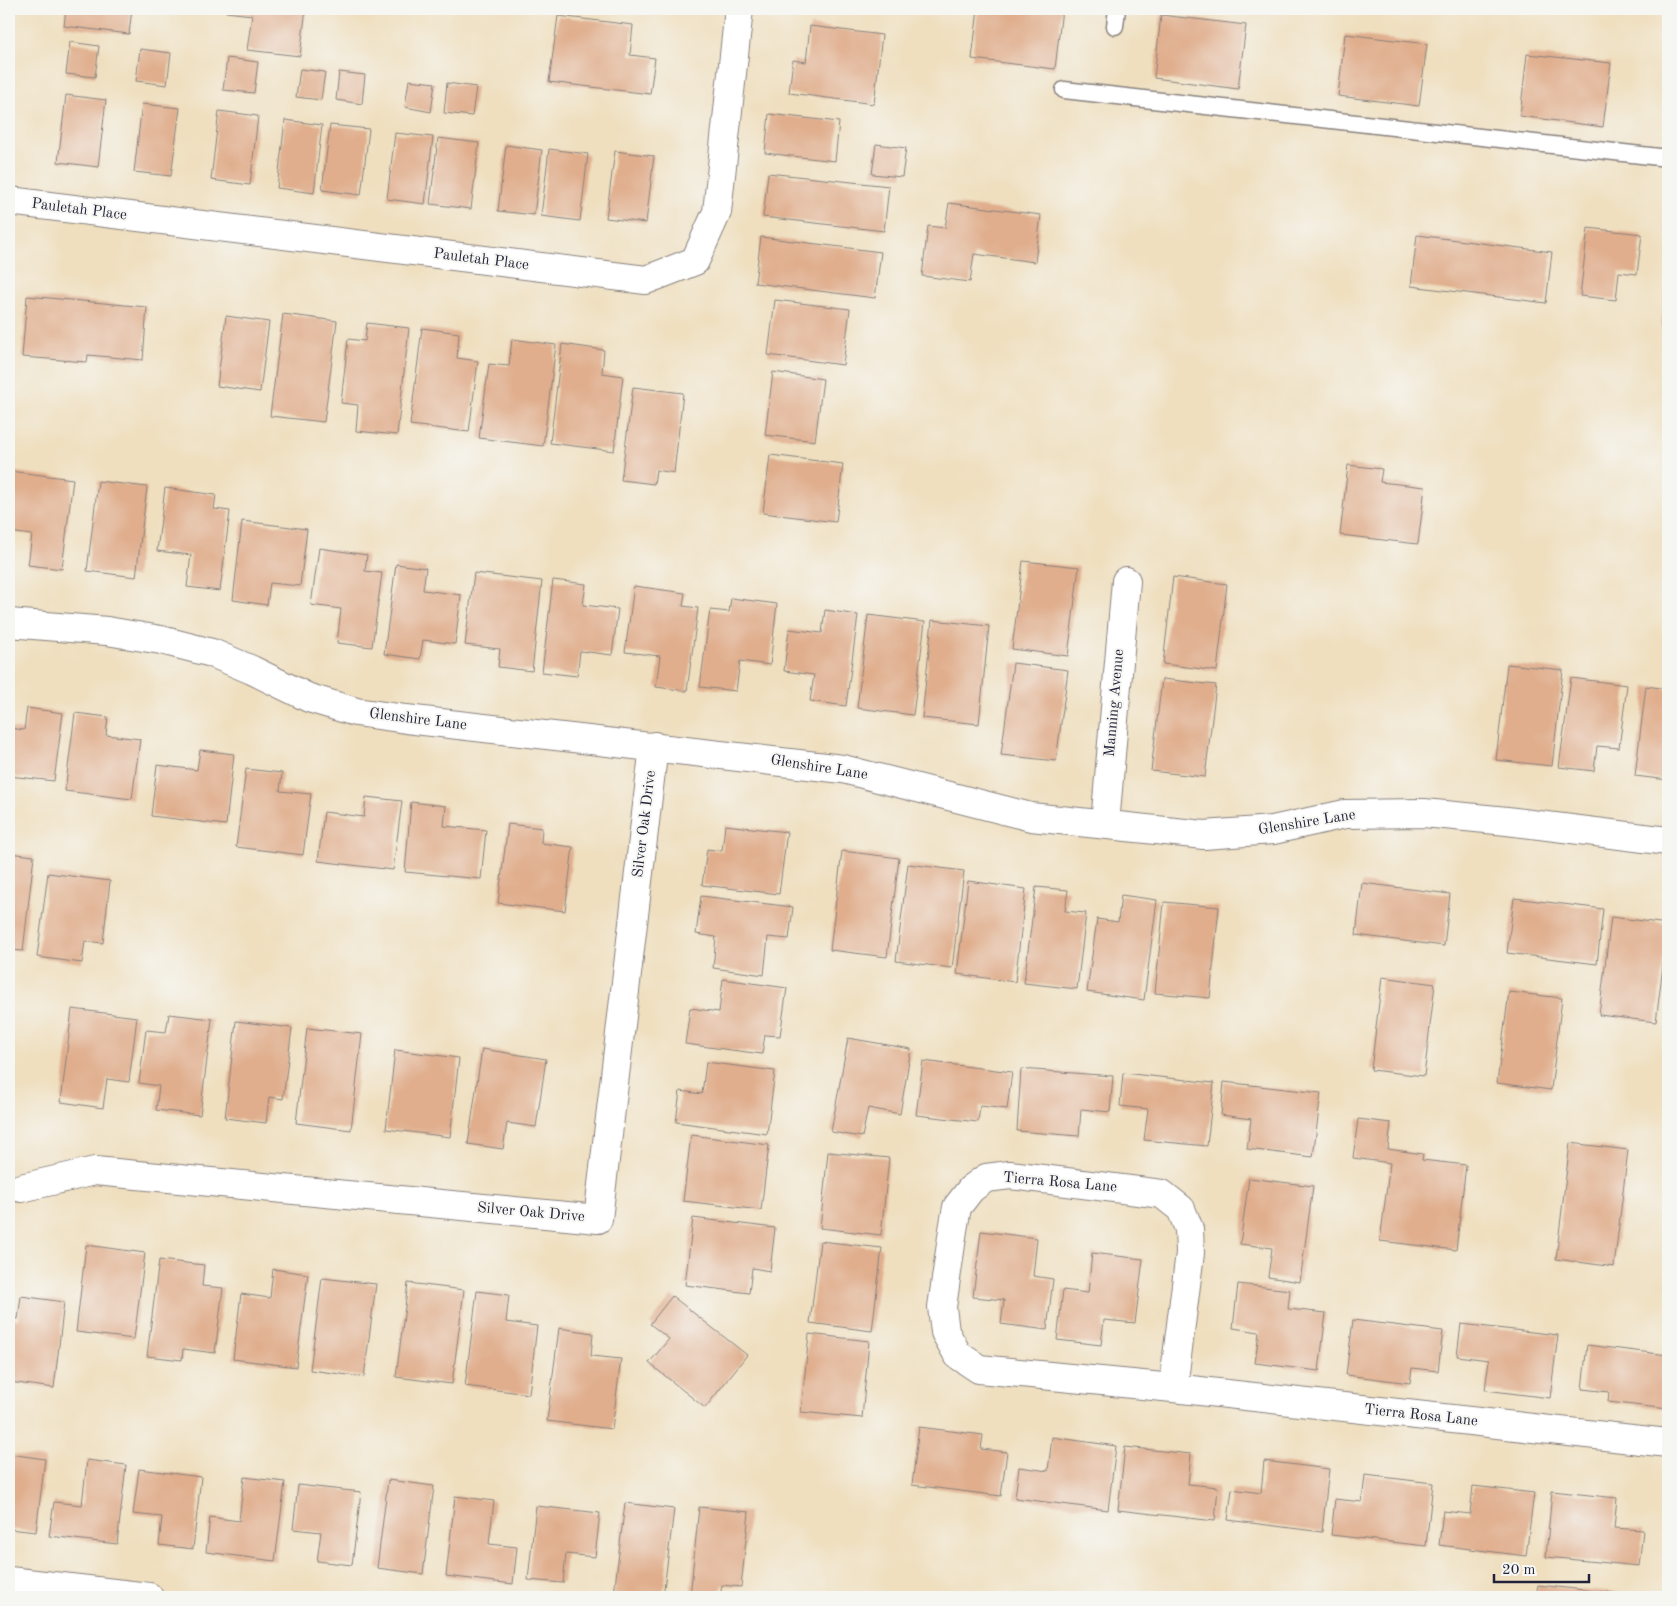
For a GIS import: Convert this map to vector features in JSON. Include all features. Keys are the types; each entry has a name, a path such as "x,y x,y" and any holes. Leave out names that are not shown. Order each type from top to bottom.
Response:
{"street":[{"name":"Pauletah Place","path":"9,201 646,280 695,260 717,212 739,9"},
{"name":"Manning Avenue","path":"1105,824 1126,581"},
{"name":"Glenshire Lane","path":"9,623 107,631 161,640 212,653 309,698 356,712 843,769 1031,816 1204,834 1273,830 1345,814 1424,813 1507,821 1668,841"},
{"name":"Silver Oak Drive","path":"21,1188 95,1171 598,1219 654,746"},
{"name":"Tierra Rosa Lane","path":"1173,1388 1190,1253 1189,1229 1180,1209 1162,1194 1010,1175 986,1178 971,1189 957,1207 942,1307 945,1332 958,1355 979,1369 1173,1388 1668,1443"},
{"path":"9,1581 149,1597"}],"lane":[{"path":"1115,26 1117,9"},
{"path":"1064,90 1668,158"}],"building":[{"path":"66,9 132,9 129,34 64,26"},
{"path":"226,9 306,9 300,56 247,50 252,15 226,12"},
{"path":"619,9 655,9 654,14"},
{"path":"978,9 1062,9 1055,69 972,59"},
{"path":"1161,15 1246,25 1238,89 1154,78"},
{"path":"558,16 633,25 630,55 655,58 650,94 549,82"},
{"path":"810,26 882,35 874,104 789,93 793,60 806,62"},
{"path":"1345,34 1427,44 1419,106 1338,96"},
{"path":"70,42 99,46 95,77 66,74"},
{"path":"140,49 171,53 167,85 136,81"},
{"path":"1527,54 1611,63 1603,127 1520,116"},
{"path":"227,58 258,62 254,93 223,90"},
{"path":"300,69 325,72 321,100 296,97"},
{"path":"339,72 365,75 362,104 336,100"},
{"path":"409,80 435,83 431,112 405,107"},
{"path":"447,83 476,87 472,116 444,113"},
{"path":"66,95 106,100 98,167 58,162"},
{"path":"142,104 180,108 171,176 134,172"},
{"path":"219,111 258,116 250,185 211,180"},
{"path":"769,114 839,122 835,161 765,153"},
{"path":"285,120 322,125 314,193 277,188"},
{"path":"330,125 369,129 361,195 322,190"},
{"path":"395,133 433,137 425,204 387,199"},
{"path":"438,138 479,143 471,209 430,204"},
{"path":"876,144 906,148 902,177 872,174"},
{"path":"506,145 542,150 534,215 498,211"},
{"path":"549,149 588,154 580,221 541,216"},
{"path":"615,151 654,156 646,223 606,218"},
{"path":"768,173 889,186 884,231 763,217"},
{"path":"949,203 1041,215 1035,262 974,254 970,282 922,276 928,226 945,228"},
{"path":"1588,228 1642,234 1637,274 1619,272 1616,300 1580,296"},
{"path":"1417,235 1552,252 1546,303 1411,286"},
{"path":"761,237 881,252 875,298 755,283"},
{"path":"1668,275 1668,329 1661,328"},
{"path":"27,296 147,307 143,360 88,355 87,362 22,357"},
{"path":"775,300 850,309 843,365 768,355"},
{"path":"283,314 337,321 324,422 270,416"},
{"path":"226,316 269,322 260,392 217,386"},
{"path":"367,323 409,328 397,435 356,431 358,405 341,403 348,339 365,341"},
{"path":"422,328 459,333 457,358 478,361 469,432 410,425"},
{"path":"512,339 556,345 543,446 479,438 489,364 509,366"},
{"path":"562,344 604,350 602,373 623,376 614,451 550,443"},
{"path":"773,372 823,379 815,441 765,435"},
{"path":"633,387 683,393 674,473 656,470 654,484 621,480"},
{"path":"770,455 843,464 836,522 763,513"},
{"path":"1348,465 1382,469 1380,482 1425,487 1418,544 1340,535"},
{"path":"9,471 73,479 62,569 28,565 32,535 9,532"},
{"path":"98,481 147,487 136,577 87,571"},
{"path":"165,488 216,495 214,509 230,511 220,591 187,587 191,555 157,551"},
{"path":"242,521 307,529 300,586 270,583 267,605 233,600"},
{"path":"319,548 367,555 365,571 382,573 372,647 337,643 341,609 311,605"},
{"path":"1023,561 1079,567 1068,656 1012,649"},
{"path":"396,564 426,568 423,590 461,595 455,644 423,640 420,659 384,654"},
{"path":"474,573 542,581 532,671 498,667 500,649 465,645"},
{"path":"1173,577 1227,584 1217,671 1163,664"},
{"path":"553,580 586,584 583,605 618,609 612,655 580,651 577,676 542,672"},
{"path":"634,586 685,593 683,606 698,608 687,691 656,687 660,656 625,652"},
{"path":"731,598 777,604 770,665 740,661 736,691 700,687 710,610 729,612"},
{"path":"825,610 858,615 846,706 810,701 814,675 784,671 789,629 822,633"},
{"path":"868,615 925,622 913,715 857,708"},
{"path":"932,620 989,626 979,724 922,718"},
{"path":"1013,663 1068,670 1056,761 1001,755"},
{"path":"1507,664 1563,670 1552,766 1496,760"},
{"path":"1571,678 1627,685 1619,748 1597,746 1594,771 1559,767"},
{"path":"1162,679 1216,685 1205,777 1151,771"},
{"path":"1646,686 1668,689 1668,780 1635,776"},
{"path":"27,708 63,713 54,781 9,776 9,728 24,730"},
{"path":"75,713 108,717 106,735 140,739 132,799 65,791"},
{"path":"200,750 234,754 226,825 151,816 157,765 197,770"},
{"path":"246,769 282,773 280,791 311,794 303,855 236,847"},
{"path":"366,797 402,801 393,870 318,861 324,812 364,817"},
{"path":"411,802 446,806 444,826 486,830 481,879 405,872"},
{"path":"508,824 542,828 541,843 573,847 565,911 498,903"},
{"path":"725,825 787,832 779,894 702,885 707,849 722,851"},
{"path":"842,851 899,858 887,957 830,950"},
{"path":"9,853 34,856 23,951 9,950"},
{"path":"908,864 964,871 952,968 896,961"},
{"path":"48,873 110,881 103,943 85,941 82,963 37,957"},
{"path":"968,881 1026,889 1015,982 957,974"},
{"path":"1362,883 1450,894 1444,946 1356,935"},
{"path":"1036,887 1068,890 1065,911 1086,913 1077,989 1024,983"},
{"path":"1121,895 1157,900 1144,1000 1087,992 1097,919 1118,922"},
{"path":"701,896 793,907 789,939 768,937 764,975 713,968 716,937 696,934"},
{"path":"1514,898 1603,909 1597,964 1507,953"},
{"path":"1164,902 1219,907 1210,998 1155,993"},
{"path":"1611,917 1668,924 1656,1022 1599,1015"},
{"path":"1382,977 1435,984 1424,1076 1371,1070"},
{"path":"723,979 787,988 780,1036 765,1035 762,1054 685,1044 690,1008 719,1012"},
{"path":"1509,992 1562,998 1551,1090 1497,1083"},
{"path":"72,1009 137,1017 129,1082 107,1079 103,1108 61,1102"},
{"path":"169,1014 212,1019 200,1115 156,1110 159,1086 139,1083 146,1030 166,1032"},
{"path":"236,1021 292,1028 283,1099 269,1097 266,1123 225,1118"},
{"path":"307,1028 362,1034 351,1130 296,1123"},
{"path":"848,1038 911,1049 900,1114 868,1108 862,1137 831,1132"},
{"path":"482,1049 546,1059 536,1127 507,1123 503,1149 468,1144"},
{"path":"395,1050 459,1058 450,1137 386,1129"},
{"path":"923,1061 1012,1072 1007,1109 980,1106 978,1122 916,1115"},
{"path":"706,1062 775,1071 767,1134 676,1122 680,1091 702,1094"},
{"path":"1021,1069 1113,1076 1110,1112 1081,1109 1079,1136 1017,1131"},
{"path":"1123,1073 1214,1083 1207,1146 1144,1140 1148,1109 1120,1106"},
{"path":"1224,1082 1321,1093 1313,1157 1247,1149 1251,1119 1221,1115"},
{"path":"1358,1119 1391,1123 1388,1149 1423,1154 1422,1160 1466,1165 1456,1250 1380,1241 1390,1163 1353,1158"},
{"path":"691,1135 769,1145 761,1210 683,1201"},
{"path":"1570,1143 1628,1150 1614,1267 1556,1259"},
{"path":"828,1152 889,1158 881,1235 820,1228"},
{"path":"1249,1178 1313,1186 1300,1282 1268,1277 1272,1248 1240,1244"},
{"path":"693,1218 775,1228 770,1271 752,1268 749,1293 685,1285"},
{"path":"981,1231 1037,1238 1033,1276 1053,1279 1047,1330 1001,1324 1004,1300 973,1297"},
{"path":"820,1241 882,1248 872,1331 810,1323"},
{"path":"86,1245 145,1253 134,1339 76,1332"},
{"path":"1092,1253 1143,1259 1135,1323 1104,1320 1101,1345 1057,1340 1063,1290 1088,1293"},
{"path":"159,1260 204,1265 202,1286 223,1288 215,1353 183,1349 182,1360 147,1356"},
{"path":"273,1269 308,1274 296,1367 233,1359 241,1294 270,1298"},
{"path":"322,1278 376,1284 364,1377 310,1370"},
{"path":"408,1283 464,1290 452,1384 396,1377"},
{"path":"1238,1284 1290,1290 1288,1309 1326,1313 1319,1371 1255,1363 1259,1332 1233,1328"},
{"path":"477,1291 509,1295 506,1322 537,1326 529,1394 465,1386"},
{"path":"21,1296 64,1302 54,1388 9,1382 9,1318 18,1319"},
{"path":"672,1296 747,1355 705,1408 649,1363 669,1339 650,1324"},
{"path":"1353,1320 1443,1331 1438,1371 1412,1368 1410,1383 1346,1375"},
{"path":"1461,1324 1558,1335 1550,1398 1485,1390 1489,1360 1457,1356"},
{"path":"559,1328 593,1333 591,1356 621,1359 612,1429 547,1421"},
{"path":"809,1334 869,1341 862,1418 801,1412"},
{"path":"1587,1345 1668,1355 1668,1409 1608,1402 1609,1392 1582,1389"},
{"path":"919,1427 983,1435 981,1449 1007,1452 1001,1496 912,1485"},
{"path":"1052,1437 1116,1446 1108,1510 1015,1498 1019,1467 1048,1471"},
{"path":"1125,1447 1191,1454 1188,1484 1218,1487 1215,1521 1118,1510"},
{"path":"9,1454 45,1459 36,1532 9,1529"},
{"path":"87,1460 126,1465 117,1544 49,1536 54,1502 82,1505"},
{"path":"1264,1461 1329,1469 1322,1532 1228,1520 1232,1489 1261,1493"},
{"path":"139,1469 201,1477 193,1549 159,1545 162,1517 133,1514"},
{"path":"1365,1475 1433,1483 1426,1546 1331,1535 1335,1499 1362,1502"},
{"path":"244,1477 285,1482 275,1561 206,1552 210,1517 239,1521"},
{"path":"388,1480 434,1486 423,1574 377,1568"},
{"path":"298,1485 361,1492 352,1565 317,1561 321,1532 293,1529"},
{"path":"1473,1486 1534,1493 1526,1556 1439,1545 1443,1511 1470,1514"},
{"path":"1552,1491 1617,1498 1614,1528 1643,1530 1639,1566 1546,1557"},
{"path":"455,1496 494,1501 489,1544 517,1547 513,1584 446,1576"},
{"path":"625,1503 674,1509 663,1597 637,1597 614,1594"},
{"path":"536,1506 600,1513 595,1557 566,1554 563,1583 528,1580"},
{"path":"699,1507 749,1512 741,1587 722,1585 720,1597 690,1597"},
{"path":"1538,1585 1623,1594 1623,1597 1536,1597"}]}
